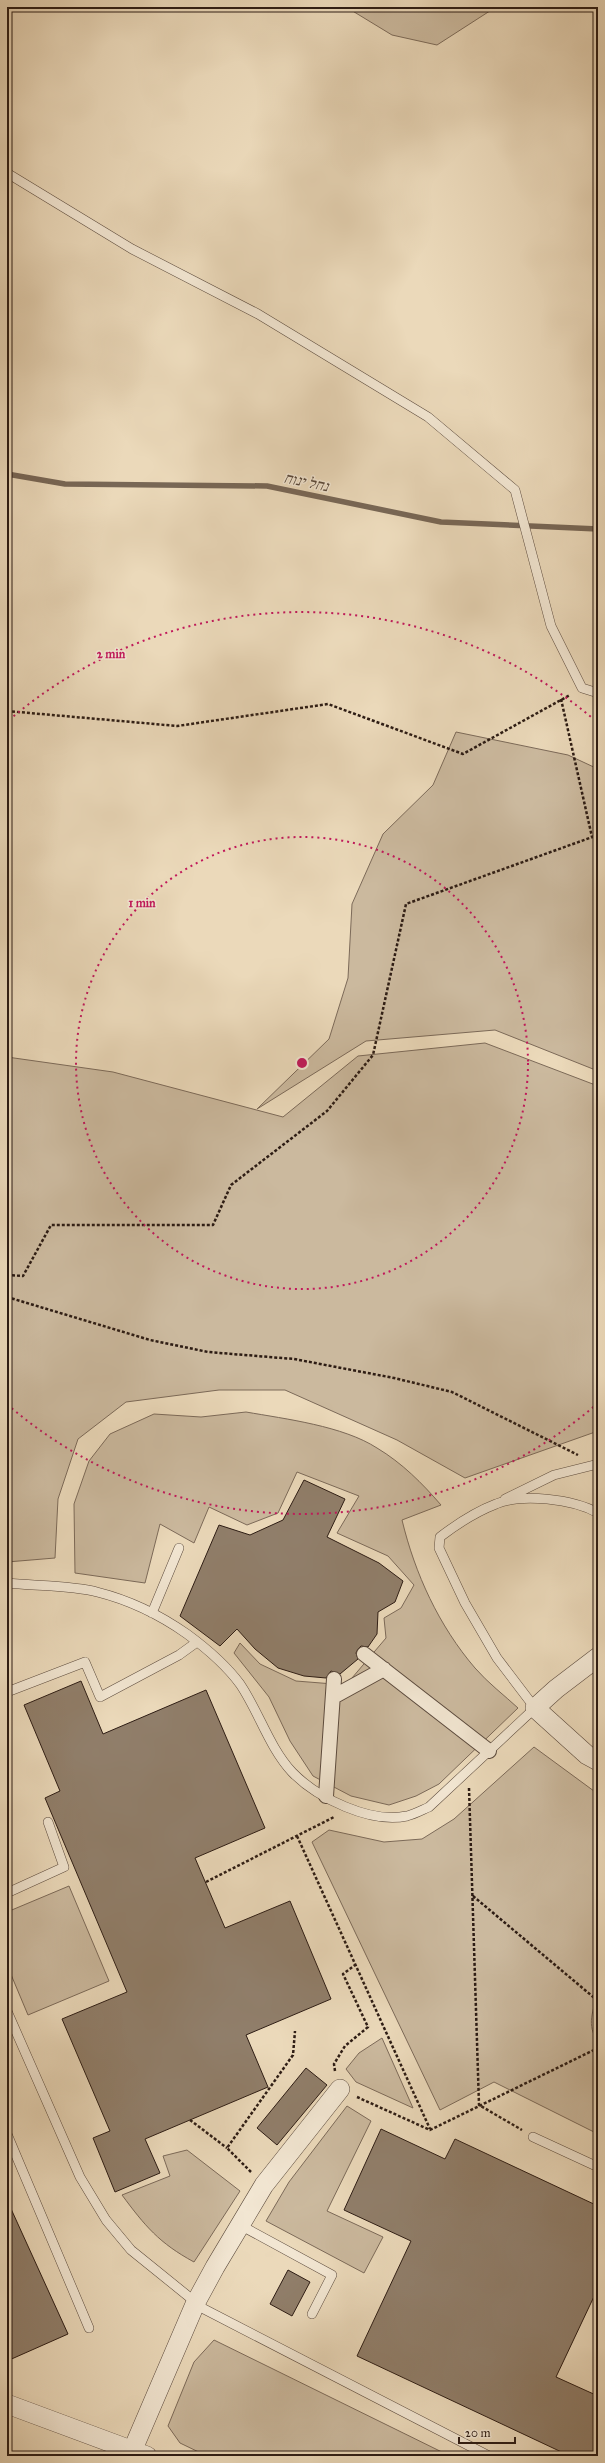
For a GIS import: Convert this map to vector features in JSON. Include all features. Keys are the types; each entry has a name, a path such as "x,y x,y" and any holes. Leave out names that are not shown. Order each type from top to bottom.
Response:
{"street":[{"path":"364,1654 489,1751"},
{"path":"535,1708 556,1689 598,1657"},
{"path":"333,1697 384,1670"},
{"path":"326,1796 334,1679"},
{"path":"535,1708 598,1747"},
{"path":"535,1708 587,1755 598,1761"},
{"path":"7,2404 136,2454 196,2302 264,2186 340,2089"}],"lane":[{"path":"7,173 132,249 258,314 428,417 515,490 526,538 551,626 582,688 598,693"},
{"path":"7,1583 96,1592 152,1613 197,1642 218,1659 240,1684 274,1746 292,1772 313,1789 349,1809 382,1818 407,1816 429,1807 535,1708 497,1658 439,1548 440,1537 457,1523 554,1475 597,1464"},
{"path":"497,1503 530,1499 556,1500 598,1513"},
{"path":"152,1613 179,1548"},
{"path":"7,1692 85,1662 100,1697 179,1655 197,1642"},
{"path":"7,1893 64,1868 48,1822"},
{"path":"7,2011 80,2177 106,2220 131,2250 204,2309 489,2456"},
{"path":"7,2134 89,2328"},
{"path":"533,2137 598,2167"},
{"path":"240,2225 332,2275 312,2314"}],"path":[{"path":"7,711 177,726 328,704 463,754 582,688"},
{"path":"561,699 592,837"},
{"path":"7,1276 23,1276 51,1225 213,1225 231,1185 327,1111 373,1054 406,904 598,835"},
{"path":"7,1297 150,1340 208,1352 294,1359 394,1378 452,1392 597,1464"},
{"path":"469,1770 479,2106"},
{"path":"206,1882 349,1809"},
{"path":"297,1836 430,2130"},
{"path":"473,1896 598,2001"},
{"path":"355,1965 343,1974 368,2027 345,2046 334,2064 340,2089 430,2130"},
{"path":"227,2148 293,2055 295,2031"},
{"path":"430,2130 598,2048"},
{"path":"479,2106 533,2137"},
{"path":"190,2120 227,2148 264,2186"}],"shaded area":[{"path":"346,7 496,7 437,45 392,35"},
{"path":"456,732 568,755 598,769 598,1071 495,1030 366,1041 257,1109 329,1039 348,978 352,904 383,834 433,785"},
{"path":"485,1043 598,1086 598,1431 465,1478 397,1440 285,1390 219,1390 126,1402 78,1439 58,1499 55,1558 7,1562 7,1057 113,1072 283,1117 358,1056"},
{"path":"246,1412 314,1424 363,1440 386,1454 403,1467 419,1481 441,1505 402,1520 407,1540 421,1579 450,1635 462,1652 485,1679 518,1708 439,1784 416,1796 389,1805 351,1796 313,1776 290,1741 269,1697 234,1653 240,1643 260,1664 296,1681 346,1685 386,1638 384,1618 401,1608 414,1585 388,1556 337,1533 359,1496 297,1472 278,1513 247,1525 209,1507 194,1543 160,1524 145,1583 75,1573 74,1504 89,1461 110,1434 154,1414 201,1417"},
{"path":"534,1747 598,1794 598,1994 591,2024 594,2035 598,2041 598,2134 494,2082 440,2110 312,1842 329,1830 384,1842 422,1839 454,1819"},
{"path":"69,1886 109,1981 28,2015 7,1965 7,1912"},
{"path":"382,2038 413,2108 356,2082 346,2069 359,2053"},
{"path":"347,2106 371,2121 327,2211 383,2237 364,2273 266,2221 289,2182"},
{"path":"187,2150 240,2191 194,2262 162,2241 138,2216 122,2195 170,2176 163,2156"},
{"path":"214,2340 450,2456 207,2456 180,2443 168,2426 194,2362"}],"building":[{"path":"304,1480 345,1499 327,1537 379,1563 403,1581 395,1602 378,1612 377,1634 368,1647 361,1646 356,1653 358,1659 340,1674 331,1671 326,1678 304,1676 278,1668 255,1649 237,1629 220,1646 180,1616 219,1525 250,1535 283,1520"},
{"path":"81,1681 103,1734 206,1690 265,1828 195,1858 225,1928 290,1901 331,1999 246,2035 268,2087 145,2139 160,2173 115,2192 93,2138 110,2131 62,2019 127,1992 45,1798 60,1791 24,1705"},
{"path":"306,2068 327,2085 277,2145 257,2128"},
{"path":"381,2129 445,2159 455,2139 598,2206 598,2288 556,2377 598,2396 598,2456 570,2456 357,2356 411,2241 344,2210"},
{"path":"7,2200 68,2334 7,2361"},
{"path":"288,2270 310,2282 292,2316 270,2304"}],"waterway":[{"name":"נחל ינוח","path":"7,474 65,484 267,486 441,522 598,529"}]}
